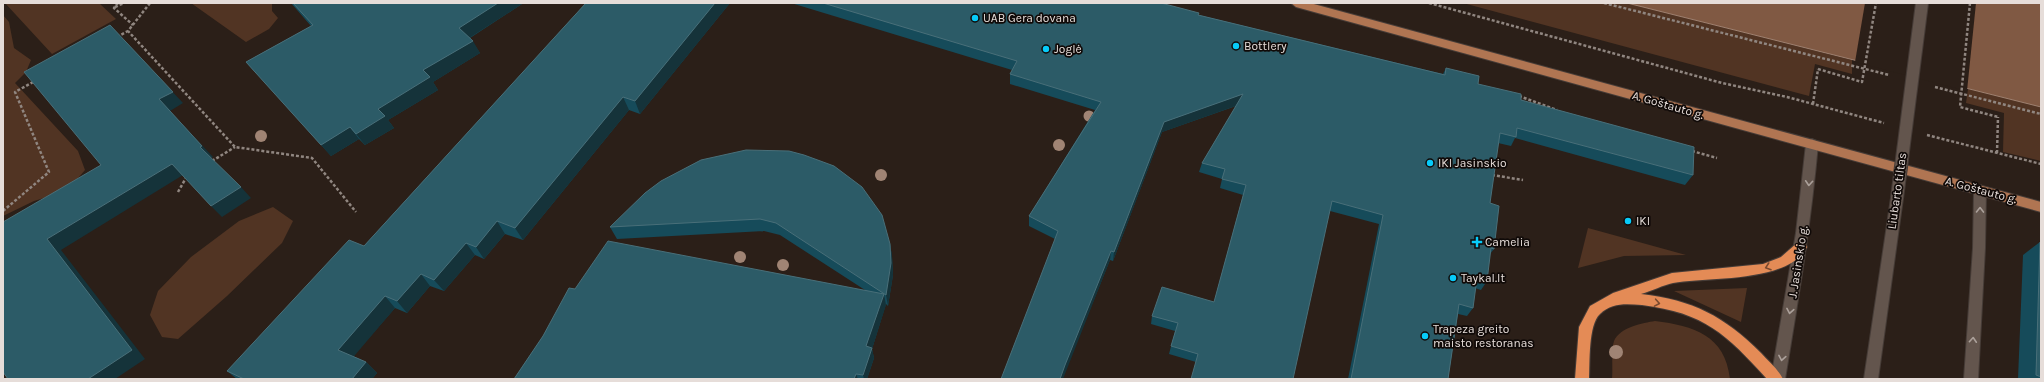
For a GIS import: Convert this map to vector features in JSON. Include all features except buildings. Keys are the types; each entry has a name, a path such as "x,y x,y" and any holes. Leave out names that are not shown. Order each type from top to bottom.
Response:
{"highway":[{"path":"1582,379 1586,327 1596,310 1618,296 1672,278 1763,269 1784,261 1801,247"},
{"path":"1618,296 1688,309 1716,322 1748,349 1777,379"}],"main road":[{"name":"A. Goštauto g.","path":"1296,3 2041,207"},
{"name":"Liubarto tiltas","path":"1871,379 1922,3"},
{"name":"J. Jasinskio g.","path":"1777,379 1801,247 1808,194 1812,144"},
{"path":"1971,379 1979,248 1980,190"}],"path":[{"path":"114,8 118,3"},
{"path":"114,8 124,3"},
{"path":"115,38 128,31 150,3"},
{"path":"1429,3 1722,83"},
{"path":"1604,3 1894,77"},
{"path":"1813,104 1818,69 1862,82 1876,3"},
{"path":"1970,3 1960,107 1998,117 1997,153"},
{"path":"114,8 132,25"},
{"path":"128,31 235,147"},
{"path":"3,211 49,172 15,92 42,77"},
{"path":"1933,87 2041,114"},
{"path":"1516,96 1564,113"},
{"path":"210,162 235,147 312,158 356,212"},
{"path":"1687,149 1717,158"},
{"path":"178,192 185,177 192,174"},
{"path":"1490,175 1523,180"}],"shaded area":[{"path":"5,3 99,3 116,19 52,54"},
{"path":"191,3 272,3 272,11 278,18 269,29 246,42"},
{"path":"1463,3 1627,3 1852,60 1852,74 1815,64 1809,96"},
{"path":"1627,3 2041,3 2041,107"},
{"path":"3,15 9,22 14,48 31,60 26,72 15,83 78,151 85,170 67,191 34,201 3,216"},
{"path":"1968,89 2041,107 2041,161 2003,152 2004,113 1966,103"},
{"path":"273,207 293,221 282,243 227,296 178,339 162,337 150,315 158,291 191,257 239,221"},
{"path":"1588,228 1686,255 1624,256 1578,268"},
{"path":"1747,288 1741,322 1674,291"},
{"path":"1655,321 1682,326 1705,335 1722,352 1727,364 1730,379 1612,379 1613,349 1614,341 1617,336 1632,326"}],"pier":[{"path":"1865,3 1976,3 1967,91 1855,62"}],"place":[{"name":"UAB Gera dovana","path":"975,18"},
{"name":"Bottlery","path":"1236,46"},
{"name":"Joglė","path":"1046,49"},
{"name":"IKI Jasinskio","path":"1430,163"},
{"name":"IKI","path":"1628,221"},
{"name":"Camelia","path":"1477,242"},
{"name":"Taykal.lt","path":"1453,278"},
{"name":"Trapeza greito maisto restoranas","path":"1425,336"}]}
